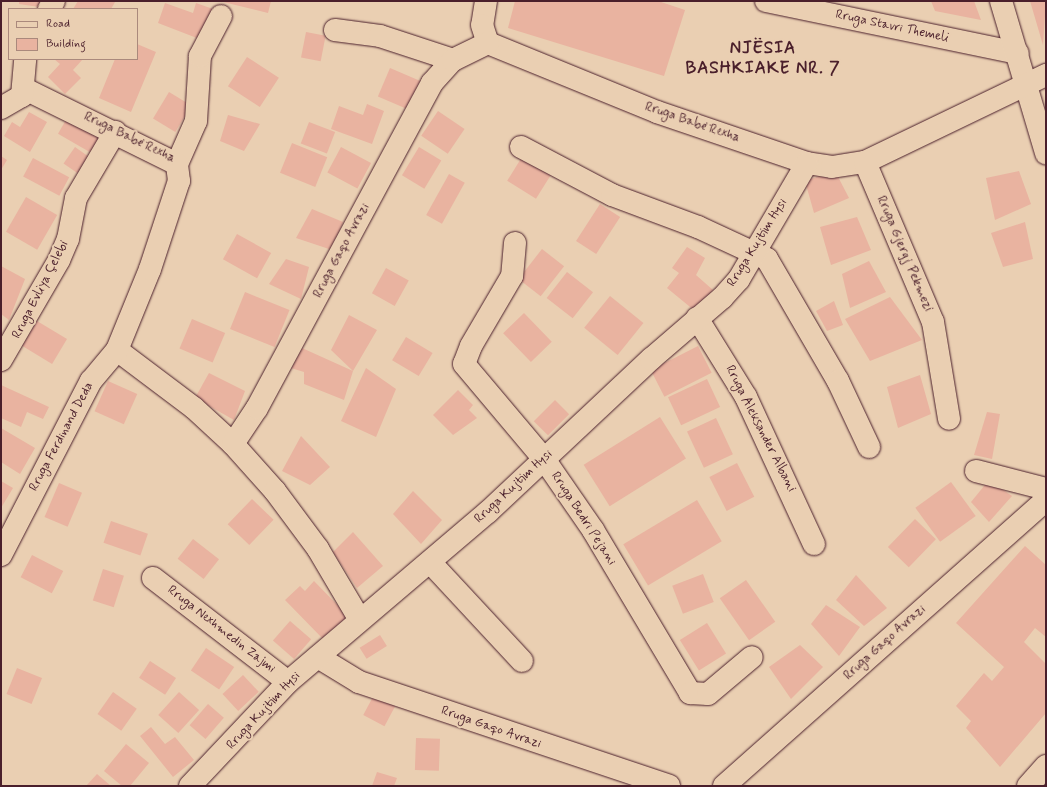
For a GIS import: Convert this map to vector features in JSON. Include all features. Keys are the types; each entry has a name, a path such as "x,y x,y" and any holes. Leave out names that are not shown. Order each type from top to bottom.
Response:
{"street":[{"path":"335,30 387,38 454,60 488,43 482,25 486,1"},
{"name":"Rruga Stavri Themeli","path":"766,1 1018,53"},
{"path":"1002,1 1046,153"},
{"name":"Rruga Babë Rexha","path":"25,89 115,132 177,164 196,121 200,56 221,16"},
{"name":"Rruga Babë Rexha","path":"488,43 657,112 807,163 832,167 865,162 1046,75"},
{"path":"1,108 14,103 25,89 25,60"},
{"name":"Rruga Gaqo Avrazi","path":"234,444 257,408 432,83 454,60"},
{"name":"Rruga Evliya Çelebi","path":"1,360 59,260 68,239 76,198 115,132"},
{"path":"521,148 612,195 698,226 772,263 855,413 869,447"},
{"name":"Rruga Gjergj Pekmezi","path":"865,162 933,322 949,419"},
{"name":"Rruga Kujtim Hysi","path":"190,786 288,682 430,562 734,285 807,163"},
{"name":"Rruga Ferdinand Deda","path":"1,555 91,382 117,350 150,269 179,181 177,164"},
{"name":"Rruga Bedri Pejani","path":"515,243 512,276 471,346 464,364 544,459 593,530 690,693 708,694 752,657"},
{"name":"Rruga Aleksander Albani","path":"697,318 746,397 814,544"},
{"path":"117,350 234,444 275,491 318,549 360,620"},
{"path":"976,471 1046,489"},
{"name":"Rruga Gaqo Avrazi","path":"724,786 1046,500"},
{"path":"430,562 522,661"},
{"name":"Rruga Nexhmedin Zajmi","path":"153,578 288,682"},
{"name":"Rruga Gaqo Avrazi","path":"318,657 359,682 669,786"},
{"path":"1028,786 1046,766"}],"building":[{"path":"19,1 47,1 46,8 19,4"},
{"path":"78,1 115,2 112,8 74,8"},
{"path":"219,1 271,1 268,13"},
{"path":"515,1 658,1 685,10 664,76 508,28"},
{"path":"931,1 974,1 981,20 935,11"},
{"path":"1030,1 1046,1 1043,45"},
{"path":"165,3 193,13 196,3 213,9 202,40 158,23"},
{"path":"306,32 326,36 321,61 301,58"},
{"path":"138,44 156,52 131,112 99,98 115,60 138,60"},
{"path":"247,57 279,78 260,107 228,86"},
{"path":"55,60 82,60 73,70 81,78 65,94 48,77 60,64"},
{"path":"390,68 420,81 408,109 378,97"},
{"path":"169,92 191,105 175,132 153,119"},
{"path":"367,104 384,111 372,144 331,129 339,106 363,115"},
{"path":"438,111 465,129 448,154 421,136"},
{"path":"29,112 47,122 30,152 4,136 12,122 20,127"},
{"path":"70,113 107,134 95,155 58,134"},
{"path":"228,115 260,124 244,151 220,141"},
{"path":"309,122 335,132 327,154 301,143"},
{"path":"292,143 327,157 315,187 280,173"},
{"path":"75,147 91,158 79,174 64,163"},
{"path":"341,147 371,163 357,189 327,173"},
{"path":"419,147 441,160 424,189 402,175"},
{"path":"1,156 7,160 1,170"},
{"path":"522,157 551,175 536,199 507,181"},
{"path":"33,158 69,177 59,196 23,177"},
{"path":"835,171 849,198 814,213 805,181"},
{"path":"1019,171 1031,204 995,220 986,178"},
{"path":"449,174 465,183 442,224 426,215"},
{"path":"26,197 57,215 37,250 6,232"},
{"path":"600,204 620,217 596,254 576,241"},
{"path":"312,209 343,222 332,250 296,238"},
{"path":"857,217 871,250 831,265 820,227"},
{"path":"1025,222 1033,259 1003,267 991,233"},
{"path":"237,234 271,253 257,278 223,259"},
{"path":"687,247 705,258 696,275 713,290 695,311 667,288 679,273 672,268"},
{"path":"542,249 564,266 541,296 519,279"},
{"path":"286,259 309,267 301,299 269,284"},
{"path":"869,261 886,292 850,308 842,274"},
{"path":"1,266 25,279 9,320 1,314"},
{"path":"386,268 409,281 395,306 372,293"},
{"path":"567,272 593,292 573,318 547,298"},
{"path":"245,292 290,310 275,347 230,329"},
{"path":"610,296 643,323 618,355 584,328"},
{"path":"890,297 922,340 870,361 845,319"},
{"path":"834,301 843,325 827,331 816,311"},
{"path":"524,313 552,342 531,362 503,333"},
{"path":"349,315 377,330 353,371 331,350"},
{"path":"192,319 225,333 213,363 179,348"},
{"path":"37,321 67,339 52,364 22,346"},
{"path":"406,337 433,353 419,376 392,360"},
{"path":"698,346 712,373 664,397 651,370"},
{"path":"302,348 353,371 344,400 304,384 304,372 291,368"},
{"path":"366,368 396,389 376,437 341,421"},
{"path":"209,373 245,391 234,420 195,398"},
{"path":"920,375 931,414 898,428 887,387"},
{"path":"707,379 720,407 681,425 668,397"},
{"path":"108,381 137,394 124,424 95,411"},
{"path":"1,385 49,407 43,419 27,412 21,427 1,418"},
{"path":"458,390 473,405 469,410 477,418 453,435 433,415"},
{"path":"555,400 569,414 548,435 534,421"},
{"path":"987,412 1000,414 992,459 974,455"},
{"path":"660,417 686,459 610,506 584,465"},
{"path":"716,418 733,454 704,468 687,432"},
{"path":"1,428 35,448 20,474 1,462"},
{"path":"301,436 330,467 310,485 282,471"},
{"path":"737,463 754,497 727,511 709,477"},
{"path":"989,480 1012,496 989,522 971,502"},
{"path":"1,481 13,488 1,508"},
{"path":"951,482 976,516 940,542 915,508"},
{"path":"59,483 82,493 68,527 45,517"},
{"path":"413,491 442,520 421,544 393,514"},
{"path":"252,499 274,520 249,545 228,524"},
{"path":"697,500 722,541 648,585 623,544"},
{"path":"915,519 936,539 909,567 888,547"},
{"path":"111,521 148,534 140,555 104,543"},
{"path":"353,532 383,566 357,588 333,552"},
{"path":"193,539 219,559 204,579 178,559"},
{"path":"1025,546 1046,565 1046,637 1035,628 1024,642 1046,664 1046,713 1000,767 966,728 971,721 956,706 984,673 992,681 1004,667 956,623"},
{"path":"32,555 63,571 52,593 21,577"},
{"path":"103,569 124,576 114,607 93,600"},
{"path":"703,574 714,602 683,614 672,586"},
{"path":"856,575 887,608 864,626 836,600"},
{"path":"746,580 775,622 749,640 720,598"},
{"path":"314,581 348,616 324,640 285,600 300,586 305,591"},
{"path":"826,605 860,627 839,656 811,624"},
{"path":"290,621 311,639 294,659 273,641"},
{"path":"707,623 726,654 699,670 680,640"},
{"path":"380,635 387,646 367,659 360,648"},
{"path":"800,645 823,667 791,699 769,667"},
{"path":"206,648 234,667 219,689 191,670"},
{"path":"150,661 176,678 165,695 139,678"},
{"path":"17,668 42,678 32,704 7,694"},
{"path":"243,675 259,692 238,711 223,694"},
{"path":"113,692 137,709 121,731 98,714"},
{"path":"179,692 199,710 178,733 158,715"},
{"path":"375,693 396,704 384,726 363,715"},
{"path":"208,704 224,718 205,739 190,725"},
{"path":"151,727 165,744 175,737 194,760 173,777 140,736"},
{"path":"416,738 440,739 439,771 415,770"},
{"path":"126,744 149,763 130,786 122,786 104,771"},
{"path":"377,772 397,778 394,786 372,786"},
{"path":"97,774 111,786 86,786"}],"district":[{"name":"NJËSIA BASHKIAKE NR. 7","path":"763,59"}]}
